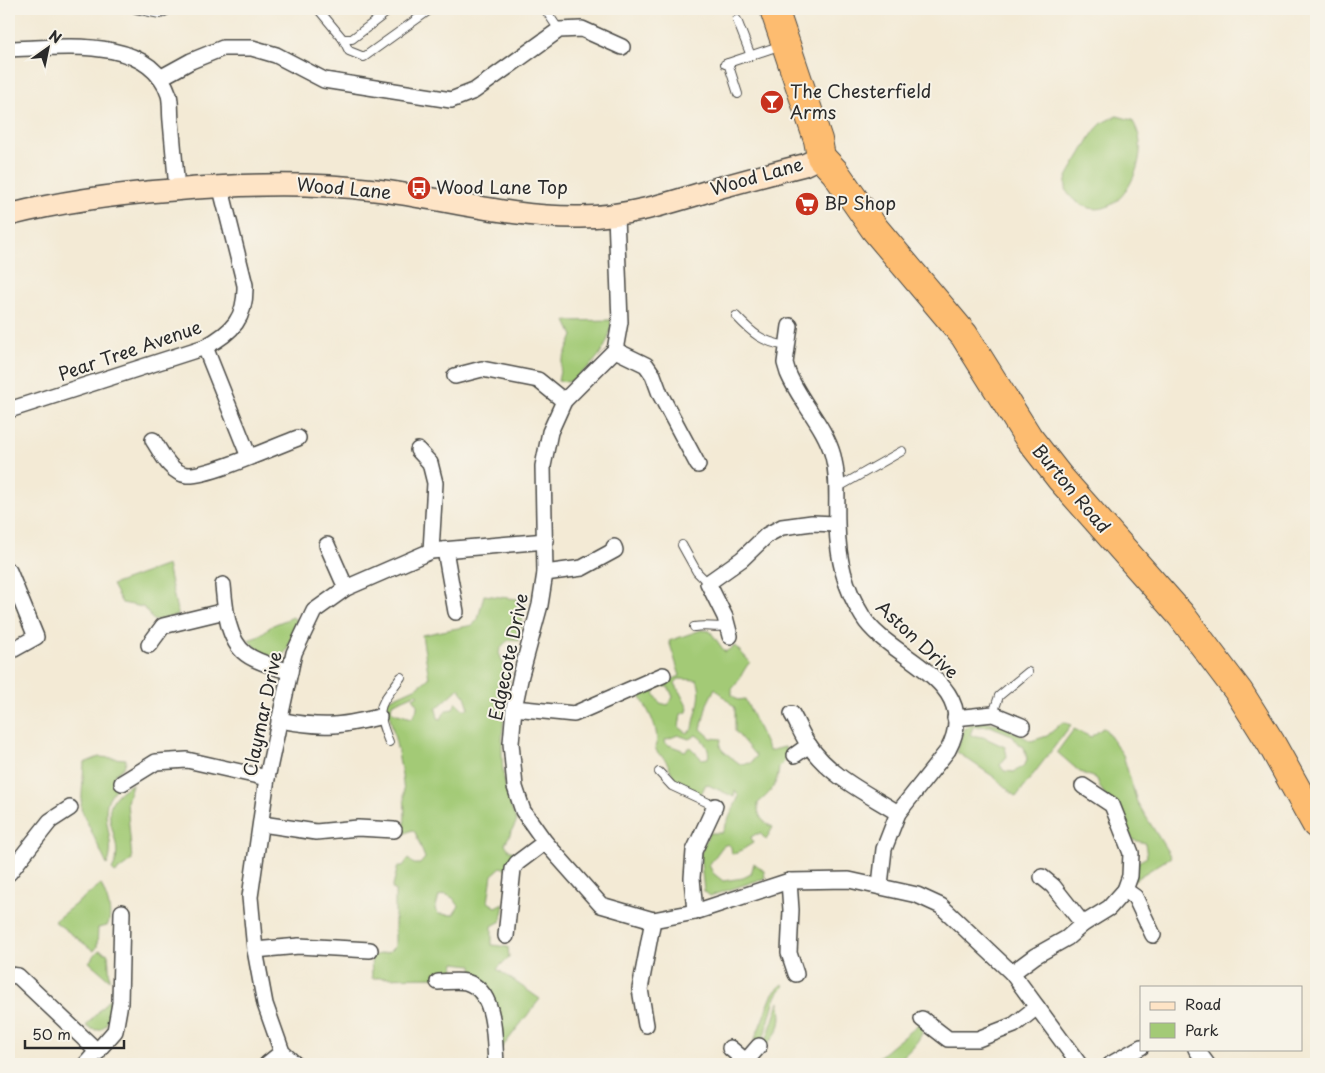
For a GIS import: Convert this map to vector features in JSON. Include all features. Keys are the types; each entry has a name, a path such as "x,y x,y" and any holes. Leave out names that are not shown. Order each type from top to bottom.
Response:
{"highway":[{"path":"774,9 818,140 821,157"},
{"name":"Burton Road","path":"821,157 835,172 874,228 964,335 1028,437 1060,478 1181,615 1213,657 1271,743 1316,824"}],"street":[{"path":"160,78 191,61 223,48 252,48 276,55 324,80 451,100 474,91 515,59 559,30 582,28 622,47"},
{"path":"9,49 84,48 111,50 128,54 141,61 160,78 169,95 177,189"},
{"name":"Wood Lane","path":"9,215 68,202 177,189 220,185 279,184 375,190 548,215 580,217 616,215 665,204 804,165 821,157"},
{"name":"Pear Tree Avenue","path":"9,410 205,347 231,330 241,314 245,300 243,278 220,185"},
{"path":"616,215 620,322 615,350 646,365 653,375 660,394 698,466"},
{"name":"Aston Drive","path":"790,326 785,363 788,373 828,443 836,467 836,524 842,573 846,586 864,620 940,683 952,704 955,718 955,738 948,750 898,813 884,849 880,885"},
{"path":"205,347 249,457"},
{"name":"Edgecote Drive","path":"615,350 564,401 550,432 543,466 546,541 545,572 540,605 514,708 511,743 515,787 523,811 545,842 601,905 652,920 695,912 789,881 827,879 880,885 917,895 941,906 1012,973 1079,1064"},
{"path":"455,376 482,369 538,380 564,401"},
{"path":"153,440 167,463 186,475 204,473 298,438"},
{"path":"418,450 430,463 435,482 438,551 456,612"},
{"path":"729,631 725,617 708,583 742,559 766,536 782,527 812,523 836,524"},
{"name":"Claymar Drive","path":"295,1064 282,1052 265,1004 255,950 250,898 262,824 267,778 294,653 314,611 346,588 438,551 546,541"},
{"path":"326,545 346,588"},
{"path":"545,572 582,568 615,550 614,547"},
{"path":"9,571 36,637 9,652"},
{"path":"223,585 226,611 237,644 246,654 290,672"},
{"path":"149,645 163,626 226,611"},
{"path":"514,708 574,714 663,675"},
{"path":"792,714 809,746 836,773 898,813"},
{"path":"955,718 993,714 1022,726"},
{"path":"280,720 316,727 345,725 379,717"},
{"path":"795,755 809,746"},
{"path":"122,783 156,762 187,760 267,778"},
{"path":"1012,973 1035,956 1067,938 1083,924 1109,908 1126,890 1130,876 1130,853 1112,805 1096,792 1083,786"},
{"path":"695,912 692,878 694,850 715,806"},
{"path":"9,873 50,821 70,808"},
{"path":"262,824 316,832 358,828 394,830"},
{"path":"506,936 513,869 517,863 545,842"},
{"path":"1042,877 1053,886 1083,924"},
{"path":"789,881 791,910 789,953 796,974"},
{"path":"1126,890 1135,897 1153,935"},
{"path":"86,1064 115,1031 120,1003 122,912"},
{"path":"646,1025 640,989 652,920"},
{"path":"255,950 299,946 370,950"},
{"path":"9,975 18,976 98,1052"},
{"path":"438,982 466,982 483,995 489,1005 496,1064"},
{"path":"922,1019 948,1039 978,1038 1014,1024 1037,1007"},
{"path":"730,1048 747,1063 759,1046"},
{"path":"1111,1064 1140,1048"},
{"path":"1197,1050 1207,1064"},
{"path":"268,1064 282,1052"}],"lane":[{"path":"136,9 160,14 170,9"},
{"path":"318,9 343,39 349,52 364,57 431,9"},
{"path":"343,39 352,38 392,9"},
{"path":"545,9 559,30"},
{"path":"737,20 750,56"},
{"path":"738,94 726,63 785,44"},
{"path":"736,316 749,331 767,342 787,346"},
{"path":"837,488 902,451"},
{"path":"682,545 697,572 708,583"},
{"path":"694,627 708,625 729,631"},
{"path":"993,714 1000,696 1028,672"},
{"path":"389,742 379,717 379,708 401,677"},
{"path":"659,772 672,786 715,806"}],"green space":[{"path":"1117,116 1132,120 1137,131 1140,141 1140,152 1135,174 1124,193 1116,201 1099,209 1088,208 1075,201 1068,194 1066,189 1067,178 1096,129 1104,122"},
{"path":"611,320 608,339 592,364 569,382 558,381 562,361 573,336 566,321"},
{"path":"167,565 178,615 154,621 143,607 122,603 112,585"},
{"path":"484,595 525,600 519,641 509,640 499,653 506,670 511,672 505,709 502,748 505,785 517,821 505,844 509,850 518,854 507,870 501,867 492,875 488,902 496,907 504,903 501,921 492,926 492,945 508,947 509,957 497,969 540,999 501,1049 473,981 472,965 455,963 453,972 445,977 372,978 371,956 389,952 395,946 395,890 392,889 398,866 403,866 408,859 414,864 420,864 425,858 415,832 412,830 404,834 403,784 398,751 386,701 419,686 429,678 422,635 473,625 478,619","holes":["459,688 465,696 469,708 464,710 456,702 453,709 446,710 441,719 438,718 436,709","417,693 418,695 413,698 417,708 412,718 394,713 391,710 392,704","445,894 453,898 459,906 453,915 439,914 435,910 439,896"]},
{"path":"293,617 297,621 287,650 282,656 268,655 248,640 257,637 273,625"},
{"path":"701,630 710,631 725,652 735,646 750,662 732,689 732,695 738,700 745,699 769,751 785,747 789,757 779,767 773,787 758,803 758,812 761,818 773,827 766,840 761,834 756,834 751,837 753,843 732,854 731,847 728,844 723,846 709,865 713,873 723,881 743,878 751,874 754,863 764,871 765,878 710,896 704,891 700,855 709,833 722,833 739,796 735,790 734,797 706,784 701,794 681,785 674,777 667,762 658,754 655,747 657,741 655,727 639,694 680,676 669,641","holes":["679,679 697,680 699,686 700,692 693,729 687,733 679,727 681,714 687,712 688,708 675,683","659,687 669,688 673,697 668,705 660,703 654,693","715,688 735,708 735,731 756,756 751,763 740,764 723,751 720,747 721,739 711,738 701,729 707,704","678,735 689,739 696,735 706,745 708,758 702,759 690,747 685,751 666,744 665,740"]},
{"path":"978,721 1001,724 1031,741 1047,736 1063,722 1071,725 1016,797 994,777 957,752 964,728","holes":["990,726 1012,735 1018,744 1024,747 1027,759 1025,765 1014,772 1004,771 1000,765 1007,756 1005,747 983,737 970,735 973,727"]},
{"path":"1104,727 1123,755 1137,802 1171,857 1134,880 1138,862 1147,857 1145,843 1133,840 1097,779 1080,772 1057,752 1074,729 1091,737"},
{"path":"99,757 126,759 124,766 115,774 120,786 111,794 107,803 106,813 110,855 107,865 81,809 84,763"},
{"path":"132,784 127,802 132,860 115,873 112,870 116,858 116,847 111,825 111,804 118,794"},
{"path":"101,884 110,916 107,926 98,928 97,947 94,951 54,921"},
{"path":"99,950 108,954 110,980 89,962"},
{"path":"783,984 784,987 774,1003 762,1040 754,1041 773,993"},
{"path":"110,998 109,1017 104,1027 99,1030 86,1026"},
{"path":"779,1002 781,1017 779,1028 763,1049 760,1047 768,1035"},
{"path":"920,1023 923,1027 920,1037 906,1054 888,1065 870,1064"}],"place":[{"name":"The Chesterfield Arms","path":"772,102"},
{"name":"Wood Lane Top","path":"419,188"},
{"name":"BP Shop","path":"807,204"}]}
